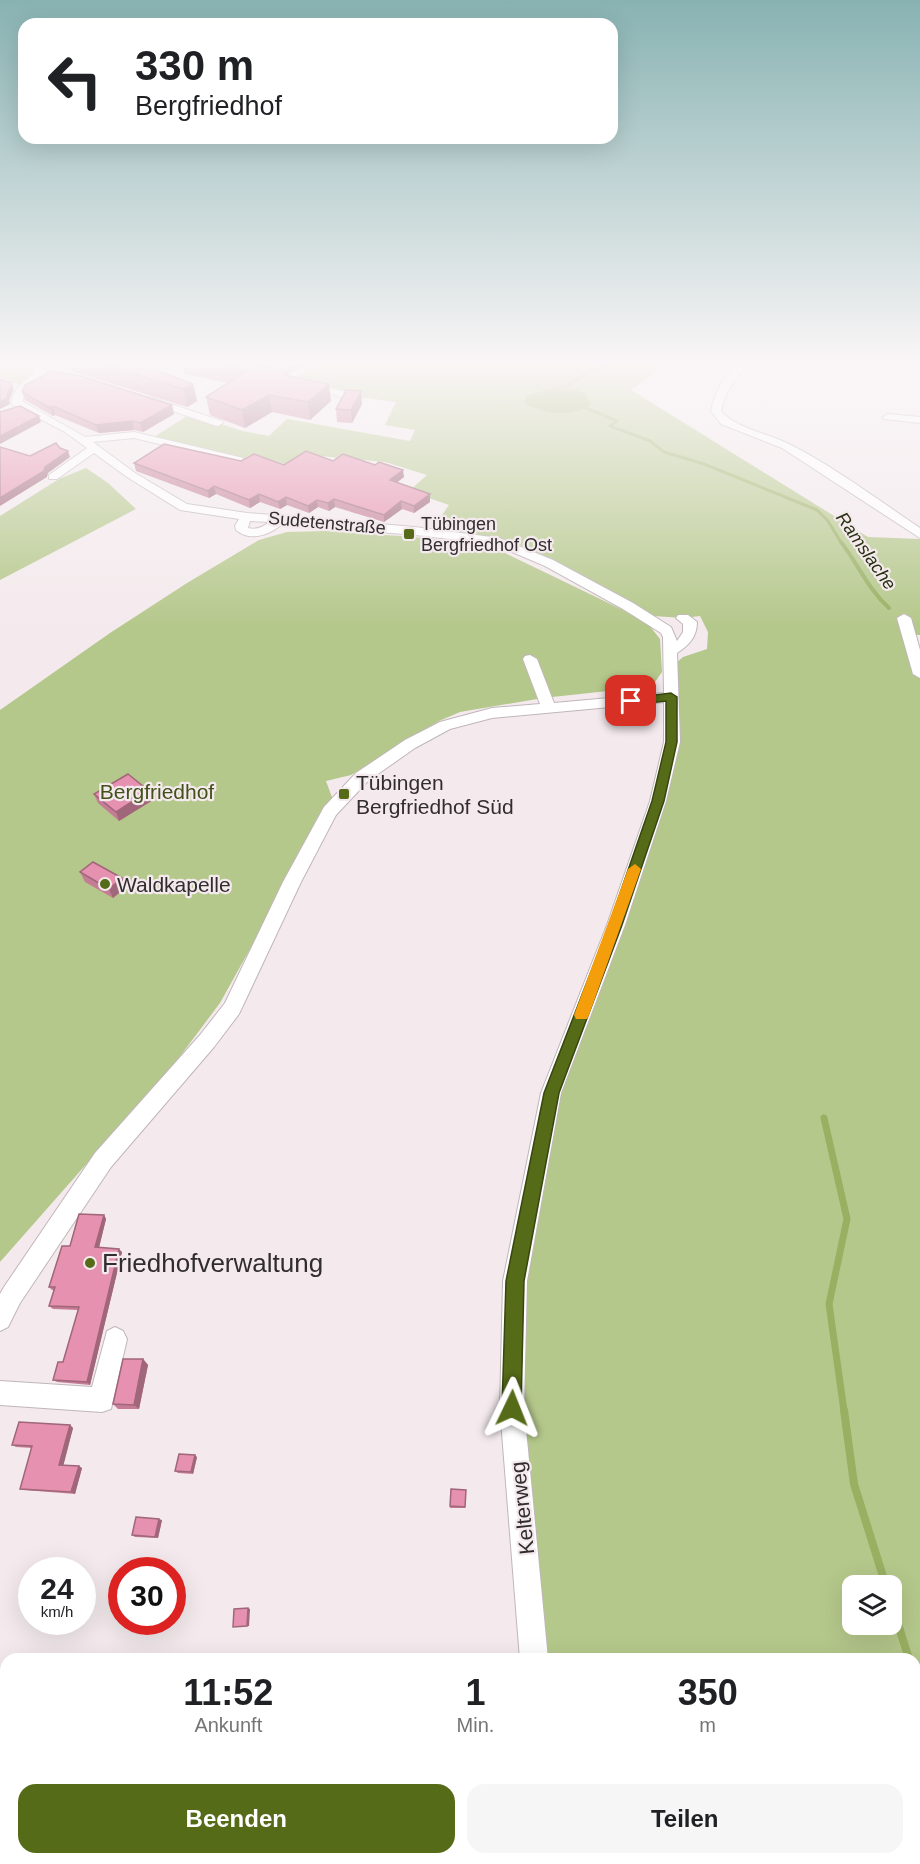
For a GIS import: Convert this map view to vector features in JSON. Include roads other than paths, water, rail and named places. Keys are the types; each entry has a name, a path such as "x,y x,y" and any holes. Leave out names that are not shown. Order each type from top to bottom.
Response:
{"street":[{"path":"53,477 88,452"},
{"name":"Sudetenstraße","path":"99,452 131,475 184,507 247,517 241,526 242,530 262,532 271,528 279,520 415,531 495,541 549,563 657,623"},
{"path":"205,452 239,460"},
{"path":"796,452 920,534"},
{"path":"657,623 699,616"},
{"path":"910,616 920,674"},
{"path":"671,651 685,642 691,630 690,622 683,618"},
{"path":"0,1319 6,1297 103,1160 207,1041 232,1008 292,882 330,811 348,789 381,762 445,725 492,713 671,697 670,637 666,630 657,623"},
{"path":"530,659 549,708"},
{"name":"Kelterweg","path":"533,1653 512,1408 515,1281 551,1093 616,925 658,801 672,742 671,697"},
{"path":"0,1393 102,1400 115,1339"}],"waterway":[{"name":"Ramslache","path":"664,452 704,464 817,510 828,521 842,544"},
{"name":"Ramslache","path":"841,542 869,585 889,608"},
{"path":"824,1118 847,1219 829,1304 844,1411"},
{"path":"844,1410 854,1484 883,1575"},
{"path":"901,1635 907,1653"}],"place":[{"name":"Tübingen Bergfriedhof Ost","path":"409,534"},
{"name":"Tübingen Bergfriedhof Süd","path":"344,794"},
{"name":"Waldkapelle","path":"105,884"},
{"name":"Friedhofverwaltung","path":"90,1263"}],"park label":[{"name":"Bergfriedhof","path":"157,791"}]}
